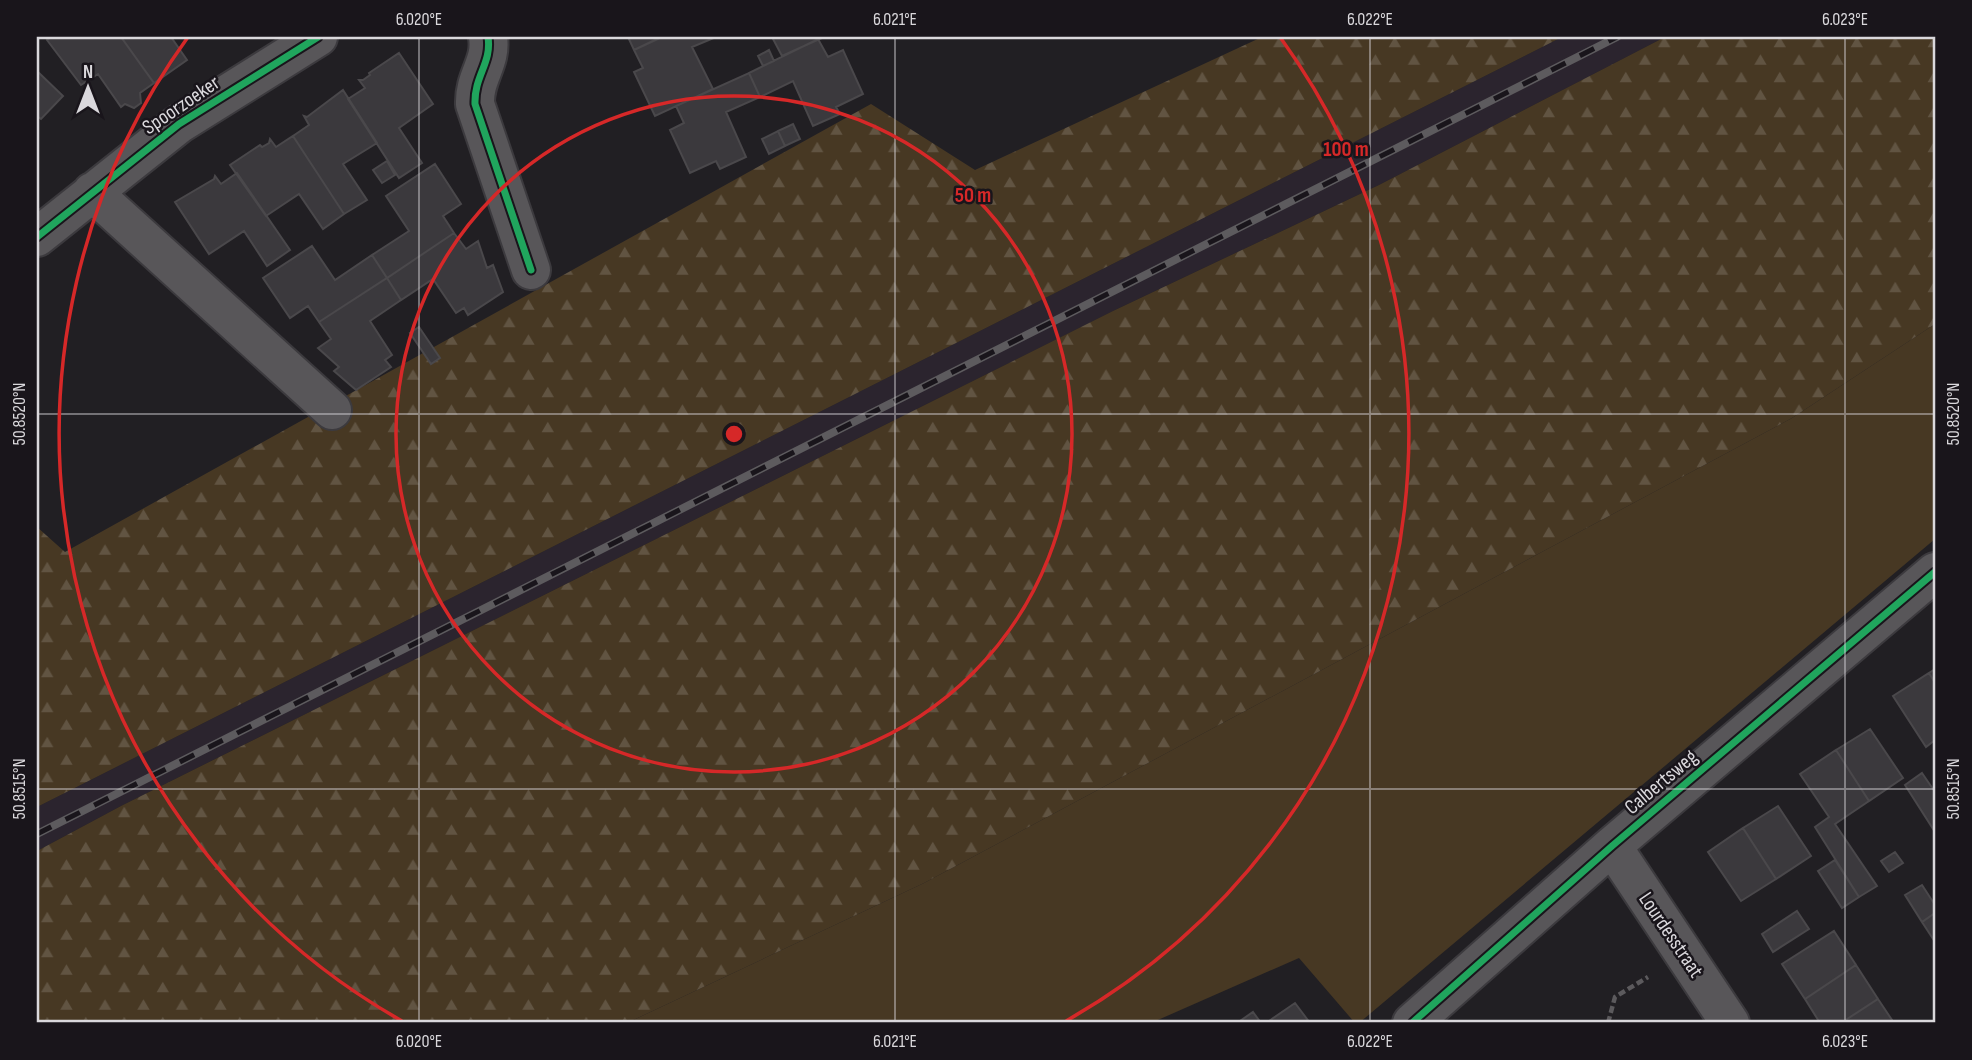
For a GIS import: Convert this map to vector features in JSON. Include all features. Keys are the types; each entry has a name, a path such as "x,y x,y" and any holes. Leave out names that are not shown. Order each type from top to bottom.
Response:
{"street":[{"name":"Spoorzoeker","path":"37,237 179,124 318,37"},
{"path":"488,37 489,49 474,86 475,104 531,270"},
{"path":"92,192 332,410"},
{"name":"Calbertsweg","path":"1412,1023 1455,1005 1612,846 1935,572"},
{"name":"Lourdesstraat","path":"1612,846 1730,1023"}],"path":[{"path":"1608,1023 1615,998 1685,955"}],"shaded area":[{"path":"1562,37 1665,37 1379,185 1113,311 121,806 37,851 37,807"}],"green space":[{"path":"1262,37 1562,37 37,807 37,527 65,552 871,104 975,170"},
{"path":"1665,37 1935,37 1935,324 1792,418 924,883 627,1023 37,1023 37,851 121,806 1113,311 1379,185"},
{"path":"1935,324 1935,539 1359,1023 1355,1023 1299,958 1151,1023 627,1023 924,883 1792,418"}],"building":[{"path":"51,37 121,37 154,83 140,93 141,103 134,108 125,104 121,107 98,74 81,85 47,40"},
{"path":"121,37 171,37 187,60 154,83"},
{"path":"628,37 658,37 659,38 634,50"},
{"path":"662,37 716,37 692,47 713,89 655,116 634,72 643,68 634,50"},
{"path":"772,37 824,37 782,56"},
{"path":"818,39 828,57 843,50 863,94 836,107 840,114 813,126 793,81 760,97 749,73"},
{"path":"769,50 774,61 763,66 758,56"},
{"path":"399,53 433,104 399,128 422,163 399,178 348,99 365,88 359,80 363,80"},
{"path":"37,71 63,96 41,119 37,116"},
{"path":"749,73 760,97 726,112 746,157 720,169 716,161 690,173 670,130 684,123 676,106"},
{"path":"343,90 377,143 343,164 367,200 344,214 293,136 309,125 304,116 307,117"},
{"path":"793,124 800,139 785,146 778,131"},
{"path":"778,131 785,146 769,154 762,139"},
{"path":"293,136 344,214 323,229 299,194 266,216 230,165 260,145 262,147 269,143 270,139 276,147"},
{"path":"387,161 395,175 382,183 373,170"},
{"path":"435,164 461,204 443,216 454,233 387,278 372,255 409,231 386,196"},
{"path":"237,173 290,250 267,266 244,231 209,254 175,202 215,176 221,184"},
{"path":"454,233 466,249 478,241 487,268 493,265 503,292 468,315 464,308 456,313 433,279 401,300 387,278"},
{"path":"312,246 335,280 372,255 387,278 319,322 308,306 290,318 263,278"},
{"path":"387,278 401,300 370,321 392,355 385,360 391,367 356,390 334,371 339,367 318,348 331,339 319,322"},
{"path":"419,327 440,358 431,364 410,333"},
{"path":"1935,669 1935,683 1929,673"},
{"path":"1929,673 1935,683 1935,740 1926,747 1893,696"},
{"path":"1870,729 1903,778 1869,801 1836,750"},
{"path":"1836,750 1869,801 1835,824 1877,886 1859,897 1815,827 1829,817 1800,774"},
{"path":"1922,773 1935,792 1935,832 1905,785"},
{"path":"1778,806 1811,856 1776,879 1743,828"},
{"path":"1743,828 1776,879 1741,901 1708,852"},
{"path":"1895,852 1903,863 1889,872 1881,861"},
{"path":"1835,860 1859,897 1842,908 1818,871"},
{"path":"1922,885 1935,905 1935,913 1922,922 1905,895"},
{"path":"1797,911 1809,929 1773,952 1762,934"},
{"path":"1935,913 1935,942 1922,922"},
{"path":"1834,931 1856,965 1805,999 1782,964"},
{"path":"1856,965 1878,999 1841,1023 1820,1023 1805,999"},
{"path":"1878,999 1894,1023 1841,1023"},
{"path":"1295,1003 1310,1023 1266,1023"},
{"path":"1253,1012 1261,1023 1237,1023"}],"railway":[{"path":"37,834 1617,37"}],"cycle path":[{"path":"37,237 179,124 318,37"},
{"path":"488,37 488,54 477,85 475,104 531,270"},
{"path":"1412,1023 1612,846 1935,572"}]}
